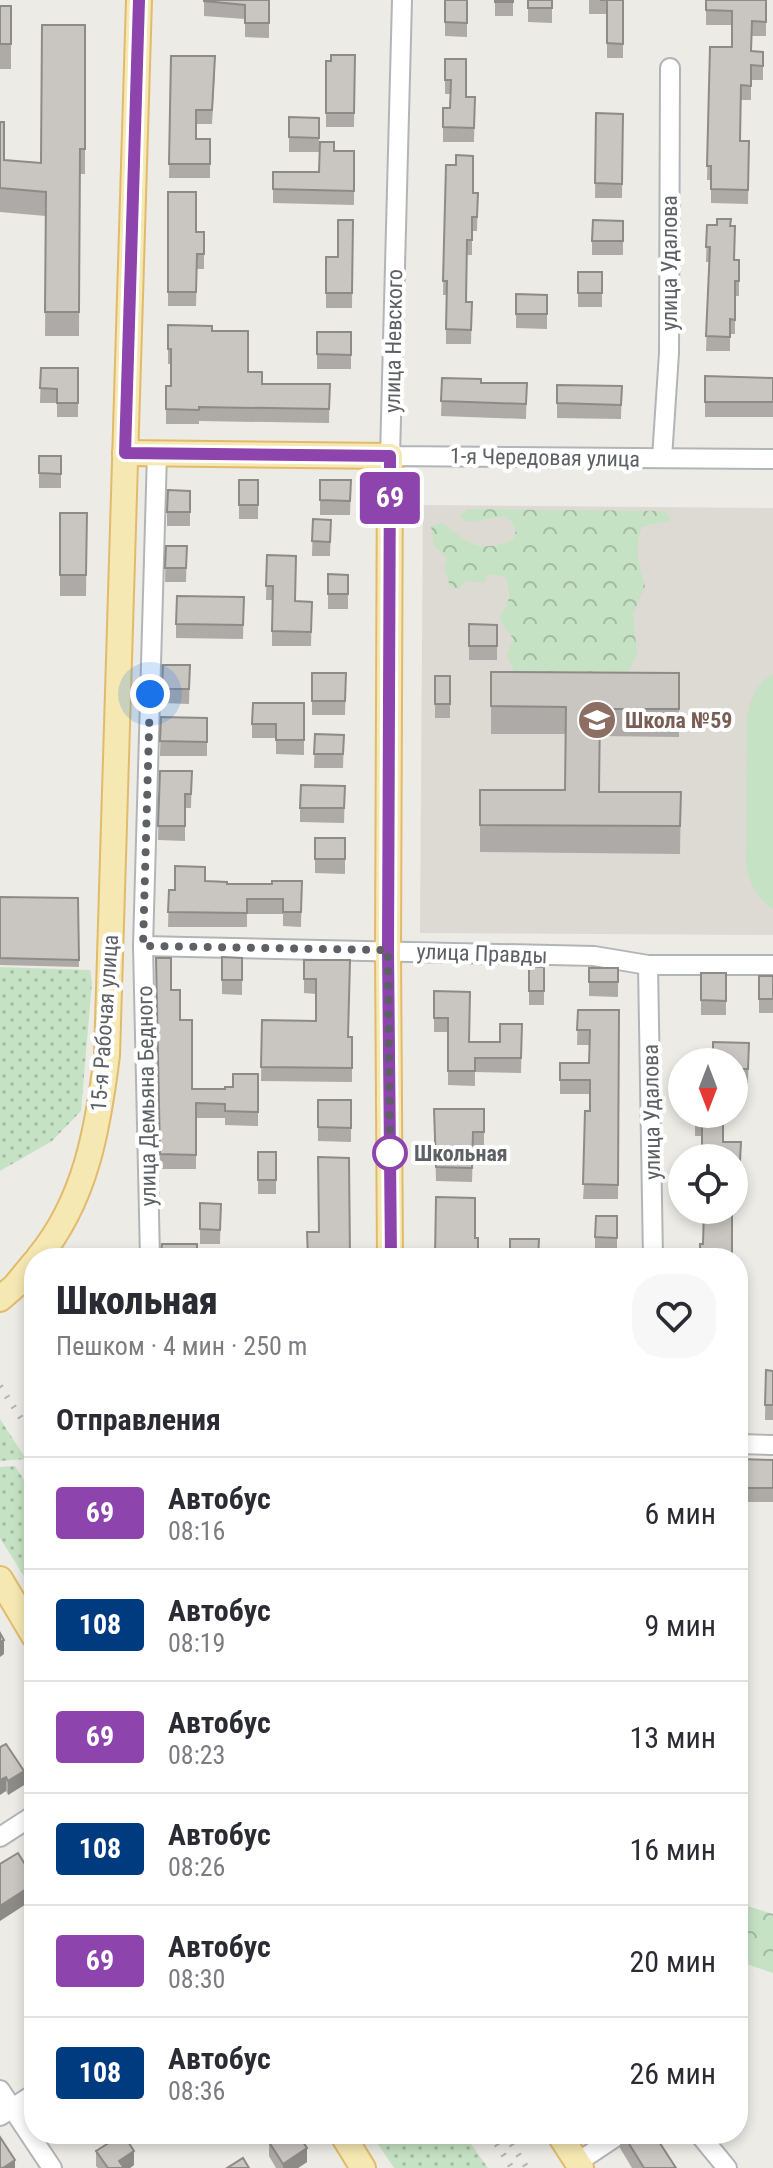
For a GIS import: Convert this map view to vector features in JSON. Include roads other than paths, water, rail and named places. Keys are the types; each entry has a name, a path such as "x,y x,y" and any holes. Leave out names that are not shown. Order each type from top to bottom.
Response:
{"main road":[{"path":"125,453 139,0"},
{"name":"1-я Чередовая улица","path":"125,453 390,456"},
{"name":"15-я Рабочая улица","path":"45,1248 69,1212 84,1177 98,1122 107,1055 125,453"},
{"name":"улица Невского","path":"390,456 390,1248"},
{"path":"0,1299 24,1275"},
{"path":"0,1579 24,1619"},
{"path":"348,2144 361,2167"},
{"path":"565,2144 579,2165"}],"street":[{"name":"улица Невского","path":"390,456 402,0"},
{"name":"улица Удалова","path":"662,458 669,353 670,68"},
{"name":"улица Демьяна Бедного","path":"150,1248 143,946 157,453"},
{"name":"1-я Чередовая улица","path":"390,456 773,459"},
{"name":"улица Правды","path":"143,946 594,956 648,965 773,965"},
{"name":"улица Удалова","path":"648,965 653,1248"},
{"path":"748,1444 773,1445"},
{"path":"0,1837 24,1821"},
{"path":"0,2090 6,2112 24,2134"},
{"path":"6,2112 24,2100"},
{"path":"32,2144 52,2168"},
{"path":"579,2165 607,2144"},
{"path":"707,2144 727,2168"}],"railway":[{"path":"0,1386 24,1423"},
{"path":"496,2144 512,2168"},
{"path":"511,2144 527,2168"}],"place":[{"name":"Школа №59","path":"597,720"},
{"name":"Школьная","path":"390,1153"}]}
